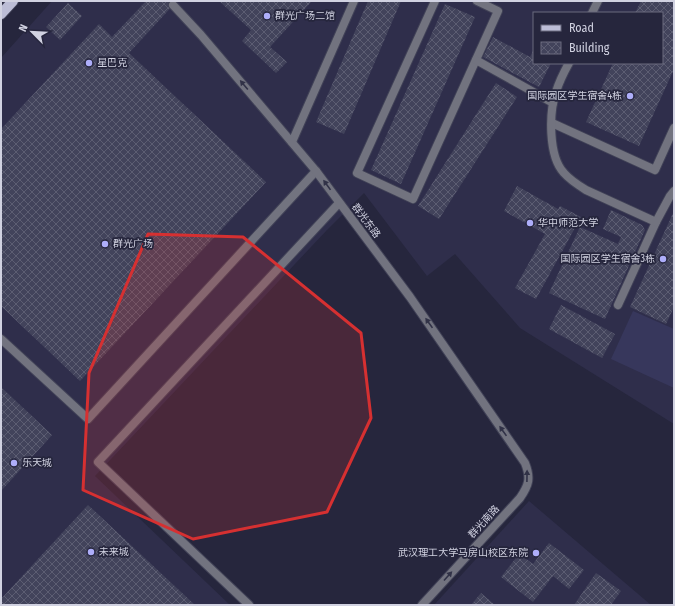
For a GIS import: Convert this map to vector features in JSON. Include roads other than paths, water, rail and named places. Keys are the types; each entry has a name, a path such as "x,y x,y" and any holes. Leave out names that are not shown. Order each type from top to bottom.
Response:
{"main road":[{"path":"1,14 13,1"}],"street":[{"path":"292,142 354,1"},
{"path":"435,1 357,173 414,199 498,11 477,1"},
{"path":"592,12 598,1"},
{"name":"群光东路","path":"173,5 201,35 316,171 410,297 525,463"},
{"path":"476,60 553,103"},
{"path":"568,64 559,83 553,103 552,123 555,158 564,173 576,184 656,222"},
{"path":"552,123 655,170 674,128"},
{"path":"1,338 88,419 316,171"},
{"path":"618,305 656,222 674,191"},
{"path":"249,605 98,462 339,202"},
{"name":"群光南路","path":"422,605 520,498 526,489 528,480 529,472 525,463"}],"place":[{"name":"群光广场二馆","path":"267,16"},
{"name":"星巴克","path":"89,63"},
{"name":"国际园区学生宿舍4栋","path":"630,96"},
{"name":"华中师范大学","path":"530,223"},
{"name":"群光广场","path":"105,244"},
{"name":"国际园区学生宿舍3栋","path":"663,259"},
{"name":"乐天城","path":"14,463"},
{"name":"未来城","path":"91,552"},
{"name":"武汉理工大学马房山校区东院","path":"536,553"}]}
